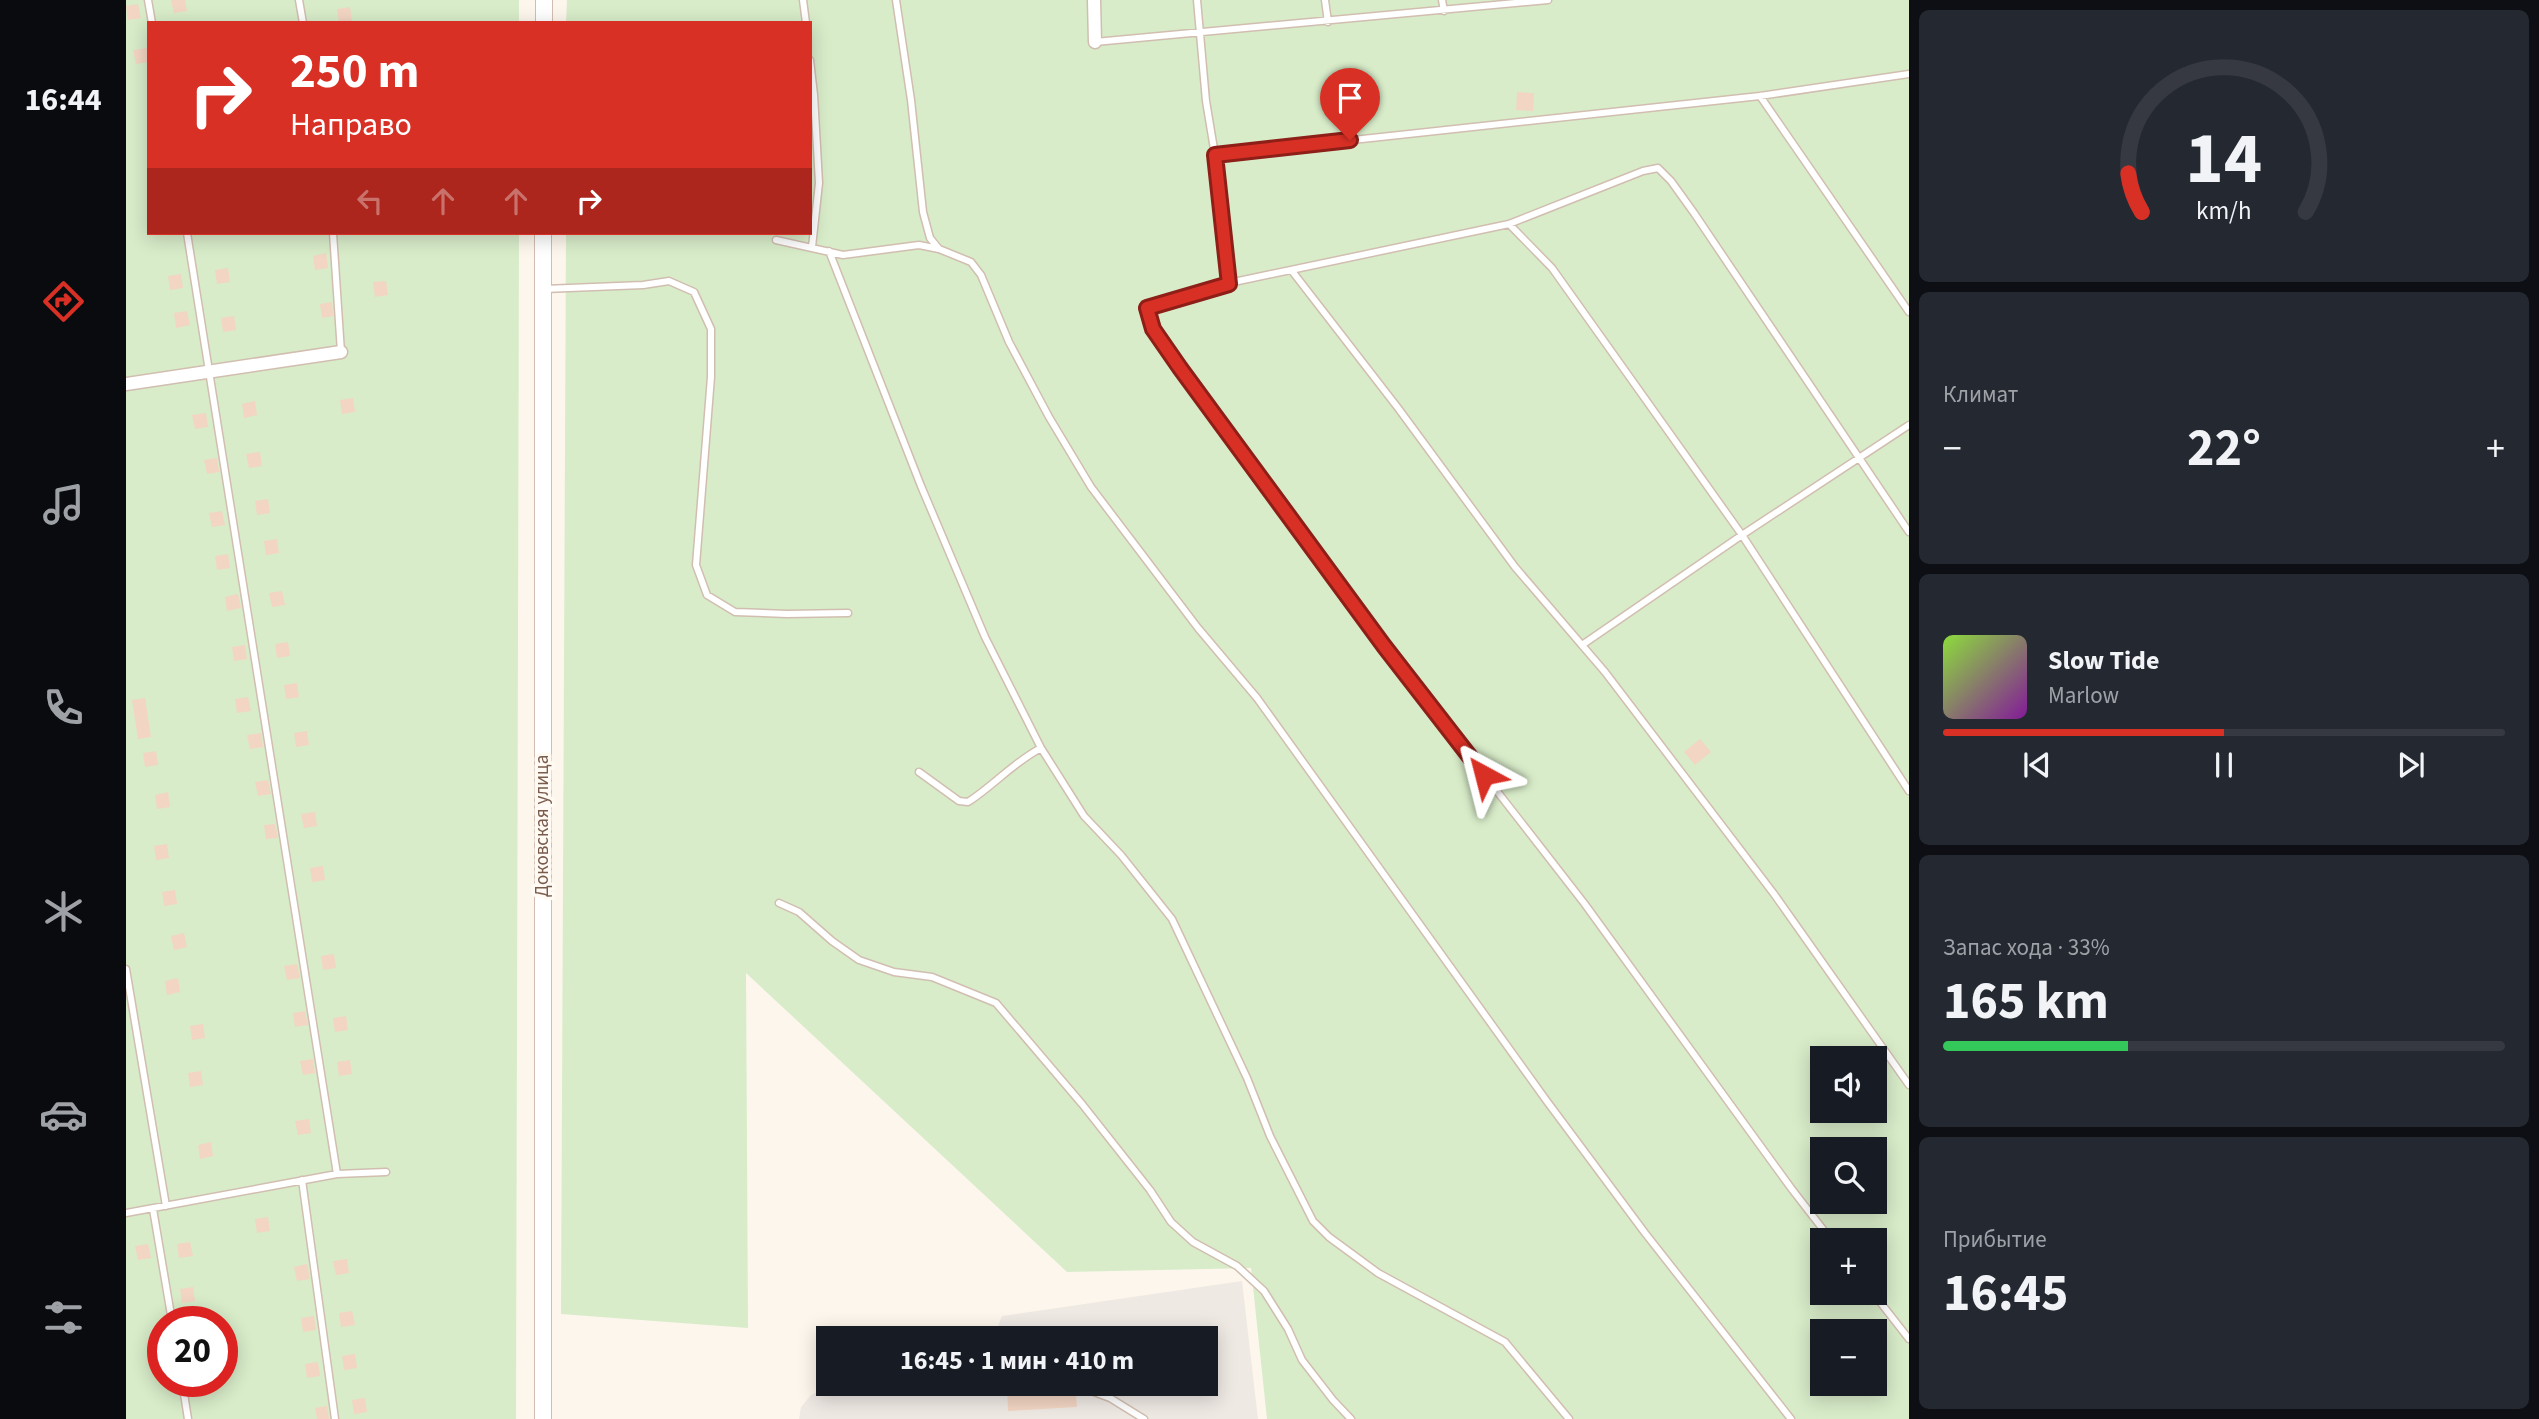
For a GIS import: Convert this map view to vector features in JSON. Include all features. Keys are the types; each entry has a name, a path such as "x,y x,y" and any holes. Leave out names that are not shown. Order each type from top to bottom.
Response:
{"street":[{"path":"544,0 544,21"},
{"path":"1094,0 1095,42"},
{"name":"Доковская улица","path":"543,235 543,1419"},
{"path":"126,384 341,352"}],"lane":[{"path":"148,0 152,21"},
{"path":"299,0 303,21"},
{"path":"803,0 806,21"},
{"path":"896,0 911,100 923,212 930,238 939,249"},
{"path":"1197,0 1206,101 1215,155 1229,284"},
{"path":"1325,0 1328,22"},
{"path":"1442,0 1444,11"},
{"path":"1095,42 1548,0"},
{"path":"1215,155 1760,96 1909,74"},
{"path":"811,247 819,183 812,78"},
{"path":"1760,96 1909,312"},
{"path":"1822,1228 1584,903 1376,635 1153,329 1147,308 1229,284 1509,224 1643,171 1658,168 1694,213 1909,532"},
{"path":"1509,224 1552,268 1742,535 1909,791"},
{"path":"187,235 337,1174"},
{"path":"333,235 341,352"},
{"path":"776,240 843,255 919,245 939,249 971,262 981,275 1009,342 1049,417 1091,486 1198,628 1257,698 1546,1100 1645,1233 1791,1419"},
{"path":"829,251 921,486 980,625 1041,748 1084,816 1121,855 1171,919 1247,1077 1270,1136 1313,1221 1329,1237 1378,1273 1505,1342 1569,1419"},
{"path":"1292,271 1398,408 1515,567 1605,671 1774,894 1909,1085"},
{"path":"542,289 643,285 670,281 694,292 711,329 711,377 696,565 707,595 735,611 848,613"},
{"path":"1582,645 1909,425"},
{"path":"919,772 959,801 968,802 993,786 1027,755 1041,748"},
{"path":"779,903 799,912 859,960 894,972 932,977 996,1003 1082,1104 1150,1190 1171,1222 1193,1241 1237,1266 1264,1292 1288,1329 1302,1360 1351,1419"},
{"path":"126,969 166,1206"},
{"path":"126,1213 337,1174 386,1172"},
{"path":"302,1181 335,1419"},
{"path":"153,1209 169,1306"},
{"path":"1882,1305 1909,1339"},
{"path":"1105,1396 1144,1419"},
{"path":"185,1397 188,1419"}],"shaded area":[{"path":"1242,1281 1258,1419 799,1419 801,1407 816,1392 816,1396 1218,1396 1218,1326 998,1326 1002,1316"}],"green space":[{"path":"126,0 519,0 519,21 147,21 147,235 519,235 516,1419 126,1419"},
{"path":"567,0 1909,0 1909,1419 1267,1419 1251,1268 1067,1272 746,973 748,1328 561,1314 566,235 812,235 812,21 566,21"}],"building":[{"path":"171,0 185,0 187,11 174,13"},
{"path":"138,4 141,18 128,20 126,6"},
{"path":"350,7 352,21 339,21 337,9"},
{"path":"147,48 147,62 136,64 133,50"},
{"path":"1517,92 1534,93 1533,111 1516,110"},
{"path":"326,253 328,268 315,270 313,256"},
{"path":"228,268 230,282 217,284 215,270"},
{"path":"181,274 183,288 170,290 168,276"},
{"path":"386,281 388,295 375,297 373,282"},
{"path":"332,302 333,316 322,318 320,304"},
{"path":"187,311 190,325 176,328 174,313"},
{"path":"234,316 236,330 223,332 221,318"},
{"path":"353,398 355,412 342,414 340,400"},
{"path":"255,401 257,415 244,418 242,404"},
{"path":"206,413 208,427 195,429 192,415"},
{"path":"260,452 262,466 249,468 246,454"},
{"path":"217,458 219,472 207,474 204,460"},
{"path":"268,499 270,513 257,515 255,501"},
{"path":"222,511 225,525 212,527 209,513"},
{"path":"277,539 279,553 266,555 264,541"},
{"path":"228,554 230,568 217,570 215,556"},
{"path":"282,591 285,605 272,607 269,593"},
{"path":"238,594 241,608 227,611 225,597"},
{"path":"288,642 290,656 277,658 275,644"},
{"path":"245,645 247,659 234,661 232,647"},
{"path":"297,683 299,697 286,699 284,685"},
{"path":"248,697 251,711 237,713 235,699"},
{"path":"145,698 151,737 138,739 132,700"},
{"path":"307,731 309,745 296,747 294,733"},
{"path":"261,733 263,747 250,749 247,735"},
{"path":"1700,739 1711,752 1695,765 1684,752"},
{"path":"156,751 158,765 145,767 143,753"},
{"path":"268,780 271,794 258,796 255,782"},
{"path":"168,792 170,807 157,809 155,795"},
{"path":"315,812 317,826 304,828 301,814"},
{"path":"275,824 278,838 266,839 264,825"},
{"path":"167,844 169,858 156,860 154,846"},
{"path":"323,866 325,880 312,882 310,868"},
{"path":"175,890 177,904 164,906 162,892"},
{"path":"184,933 187,947 174,950 171,936"},
{"path":"334,954 336,968 323,970 321,956"},
{"path":"297,964 300,978 287,980 284,966"},
{"path":"178,978 180,992 167,995 165,981"},
{"path":"305,1011 308,1025 295,1027 293,1013"},
{"path":"346,1016 348,1030 335,1032 333,1018"},
{"path":"203,1024 205,1038 192,1040 190,1026"},
{"path":"313,1059 315,1073 303,1075 300,1061"},
{"path":"350,1060 352,1074 339,1076 337,1062"},
{"path":"201,1071 203,1085 190,1087 188,1073"},
{"path":"309,1119 311,1133 298,1135 295,1121"},
{"path":"211,1142 213,1156 200,1159 198,1145"},
{"path":"268,1217 270,1231 257,1233 255,1219"},
{"path":"190,1242 193,1256 179,1258 177,1244"},
{"path":"148,1244 151,1258 138,1260 135,1246"},
{"path":"347,1259 349,1273 336,1275 333,1261"},
{"path":"307,1264 310,1279 297,1281 294,1267"},
{"path":"193,1287 195,1301 182,1303 180,1289"},
{"path":"352,1311 355,1325 341,1327 339,1313"},
{"path":"314,1316 316,1330 303,1332 301,1318"},
{"path":"355,1354 357,1368 344,1370 342,1356"},
{"path":"318,1362 320,1376 307,1378 305,1364"},
{"path":"1007,1396 1076,1396 1077,1407 1008,1411"},
{"path":"365,1398 367,1412 354,1414 352,1400"},
{"path":"327,1406 329,1419 317,1419 315,1408"}],"route":[{"path":"1350,140 1215,155 1229,284 1147,308 1153,329 1180,368 1384,646 1484,775"}]}
